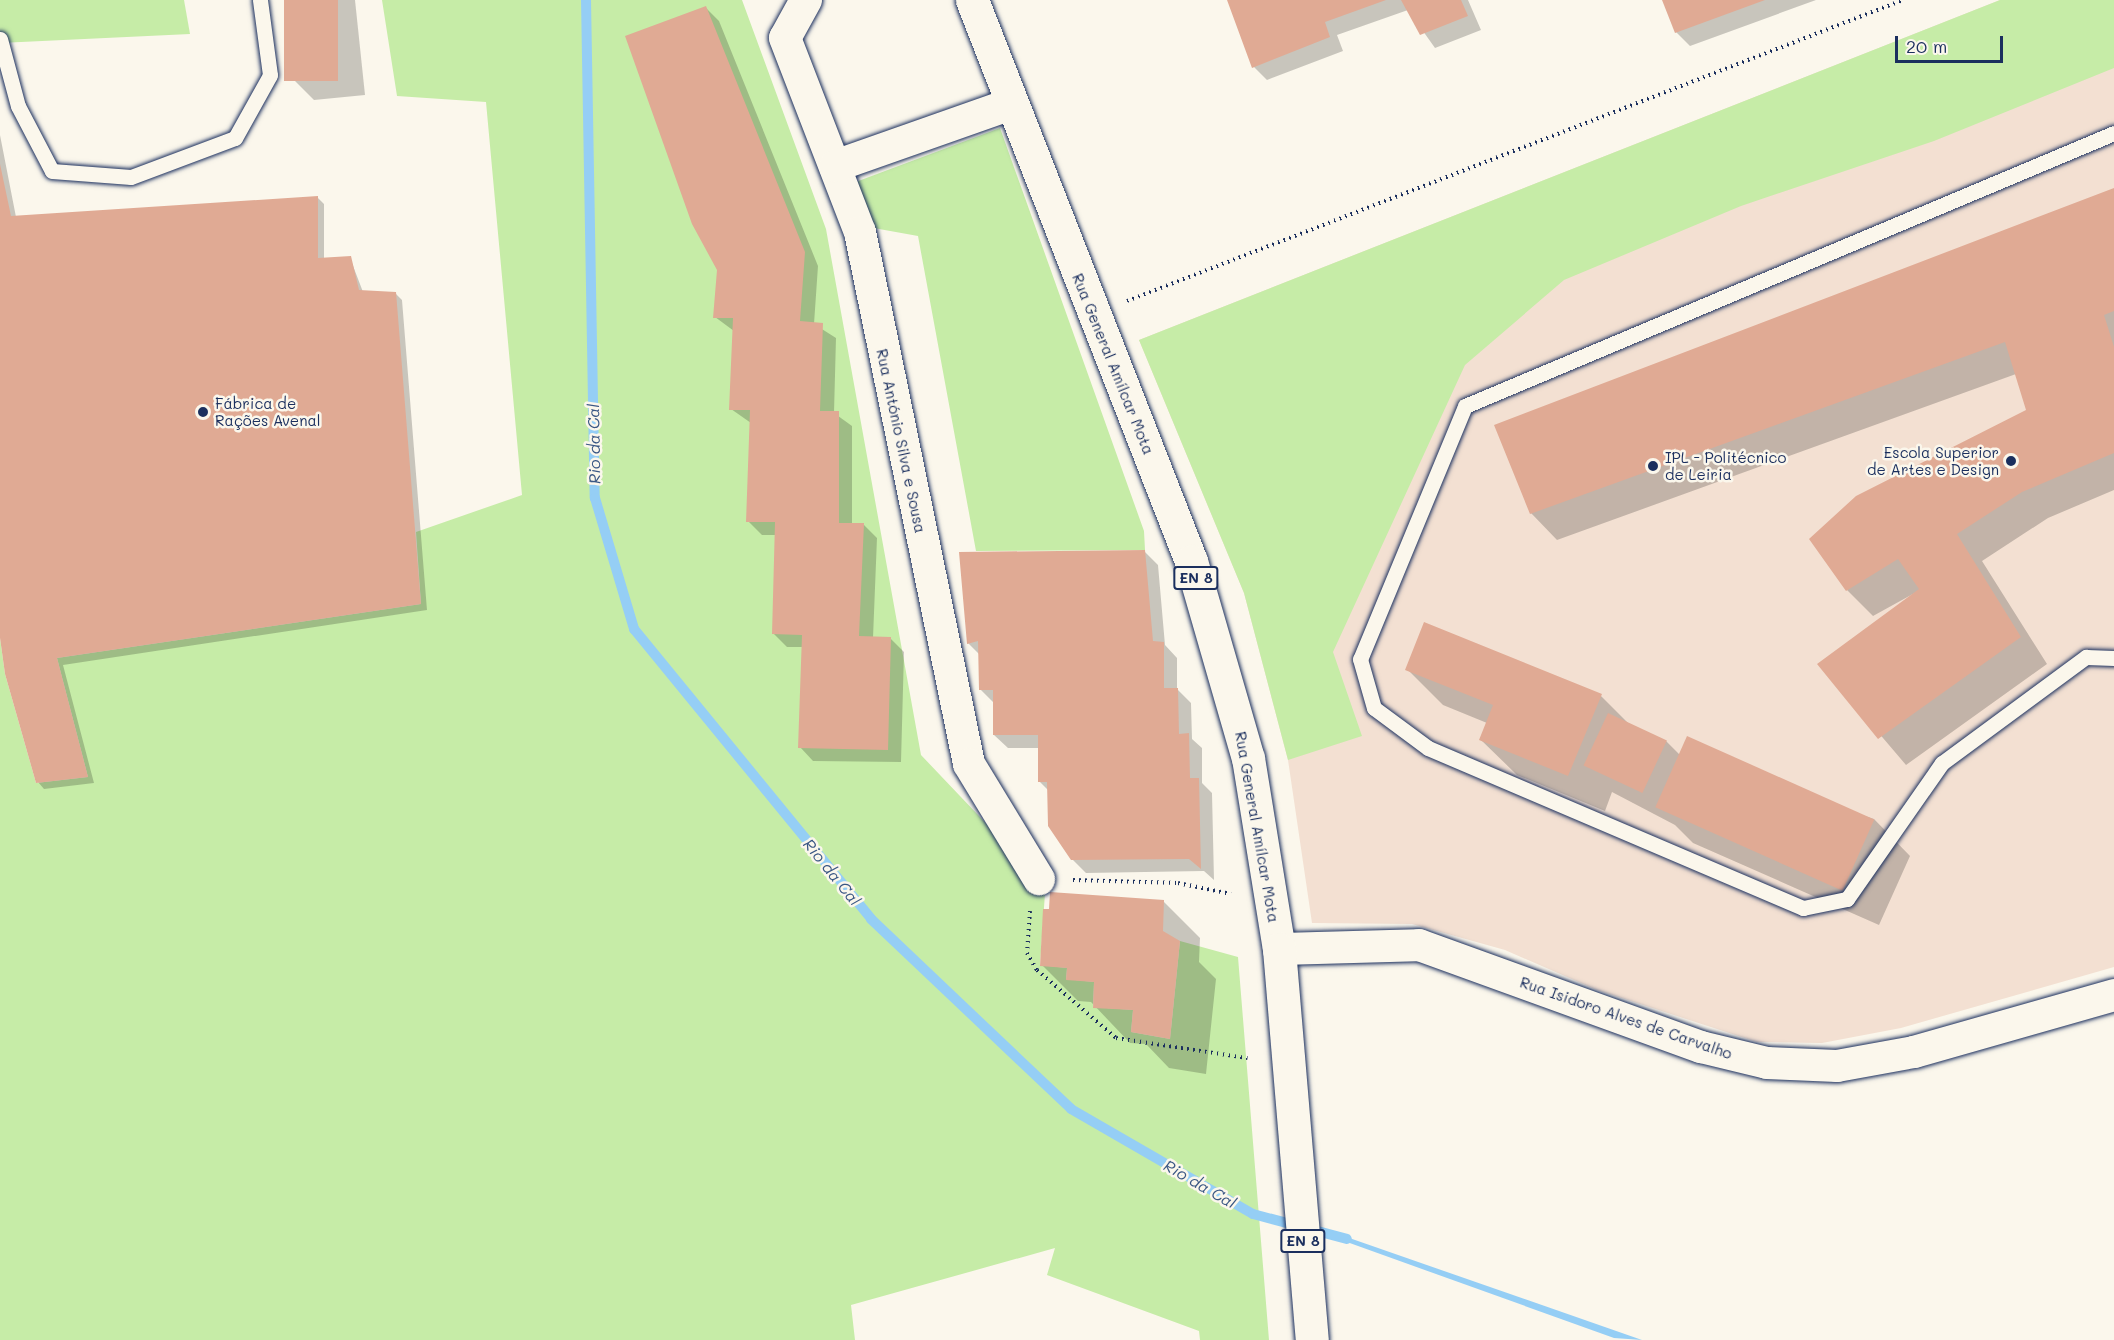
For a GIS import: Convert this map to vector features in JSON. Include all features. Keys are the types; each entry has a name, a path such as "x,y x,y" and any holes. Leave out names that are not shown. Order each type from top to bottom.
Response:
{"main road":[{"name":"Rua General Amílcar Mota","path":"972,0 1218,645 1248,758 1279,949 1312,1340"}],"street":[{"name":"Rua António Silva e Sousa","path":"806,0 785,38 860,232 969,764 1039,879"},
{"path":"835,166 1011,104"},
{"name":"Rua Isidoro Alves de Carvalho","path":"1279,949 1419,945 1701,1047 1767,1063 1837,1066 1914,1052 2114,995"}],"lane":[{"path":"0,39 18,106 52,171 131,177 235,138 270,75 260,0"},
{"path":"2114,133 1465,406 1360,659 1374,708 1428,748 1803,908 1847,899 1942,763 2086,657 2114,658"}],"path":[{"path":"1093,316 1903,0"},
{"path":"1231,894 1178,883 1039,879 1027,925 1027,953 1037,970 1116,1038 1247,1058"}],"shaded area":[{"name":"IPL - Politécnico de Leiria","path":"2000,0 2114,0 2114,967 1901,1028 1822,1043 1757,1042 1597,990 1505,950 1412,924 1312,923 1288,760 1244,593 1139,340"}],"green space":[{"path":"0,0 184,0 190,34 0,43"},
{"path":"382,0 742,0 826,229 921,755 1039,879 1046,879 1040,965 1067,968 1066,979 1094,982 1093,1007 1133,1010 1131,1032 1170,1039 1180,941 1238,957 1269,1340 1200,1340 1199,1331 1047,1275 1055,1248 851,1305 855,1340 0,1340 0,638 5,674 36,783 88,777 57,658 421,604 416,532 522,495 486,102 397,96"},
{"path":"2000,0 2114,0 2114,68 1934,141 1741,206 1564,280 1465,365 1333,652 1362,736 1288,760 1244,593 1139,340"},
{"path":"1000,128 1144,531 1145,550 976,551 918,236 868,227 853,183"}],"water":[{"path":"1335,1233 1642,1340 1614,1338 1333,1237"}],"building":[{"path":"284,0 338,0 338,81 284,81"},
{"path":"1227,0 1386,0 1325,22 1330,37 1252,68"},
{"path":"1401,0 1461,0 1468,16 1420,35"},
{"path":"1662,0 1765,0 1675,33"},
{"path":"706,6 805,252 800,321 823,323 820,411 839,411 839,523 864,523 859,636 891,637 888,750 798,748 802,635 772,634 775,522 746,522 750,410 729,410 733,318 713,318 717,270 692,224 625,36"},
{"name":"Fábrica de Rações Avenal","path":"0,164 11,216 318,196 318,258 351,256 359,290 396,292 421,604 57,658 88,777 36,783 5,674 0,638"},
{"name":"Escola Superior de Artes e Design","path":"2114,188 2114,311 2104,315 2114,347 2114,453 2022,492 1957,534 2021,637 1878,739 1817,664 1919,589 1898,559 1846,591 1809,539 1856,496 2026,410 2005,342 1530,514 1494,425"},
{"path":"1145,550 1153,641 1164,642 1164,688 1178,688 1179,734 1189,733 1190,778 1199,778 1201,869 1189,859 1071,860 1048,826 1047,782 1038,782 1038,735 993,735 993,690 979,690 978,641 967,644 959,552"},
{"path":"1424,622 1602,694 1568,776 1479,740 1493,705 1405,670"},
{"path":"1608,713 1667,740 1642,793 1583,766"},
{"path":"1687,736 1874,819 1843,891 1655,807"},
{"path":"1050,892 1164,900 1163,931 1180,941 1170,1039 1131,1032 1133,1010 1093,1008 1094,982 1066,980 1067,968 1040,966 1043,909 1049,909"}],"waterway":[{"name":"Rio da Cal","path":"586,0 595,498 634,629 871,919 1071,1109 1253,1214 1347,1239"}],"place":[{"name":"Fábrica de Rações Avenal","path":"203,412"},
{"name":"Escola Superior de Artes e Design","path":"2011,461"},
{"name":"IPL - Politécnico de Leiria","path":"1653,466"}]}
